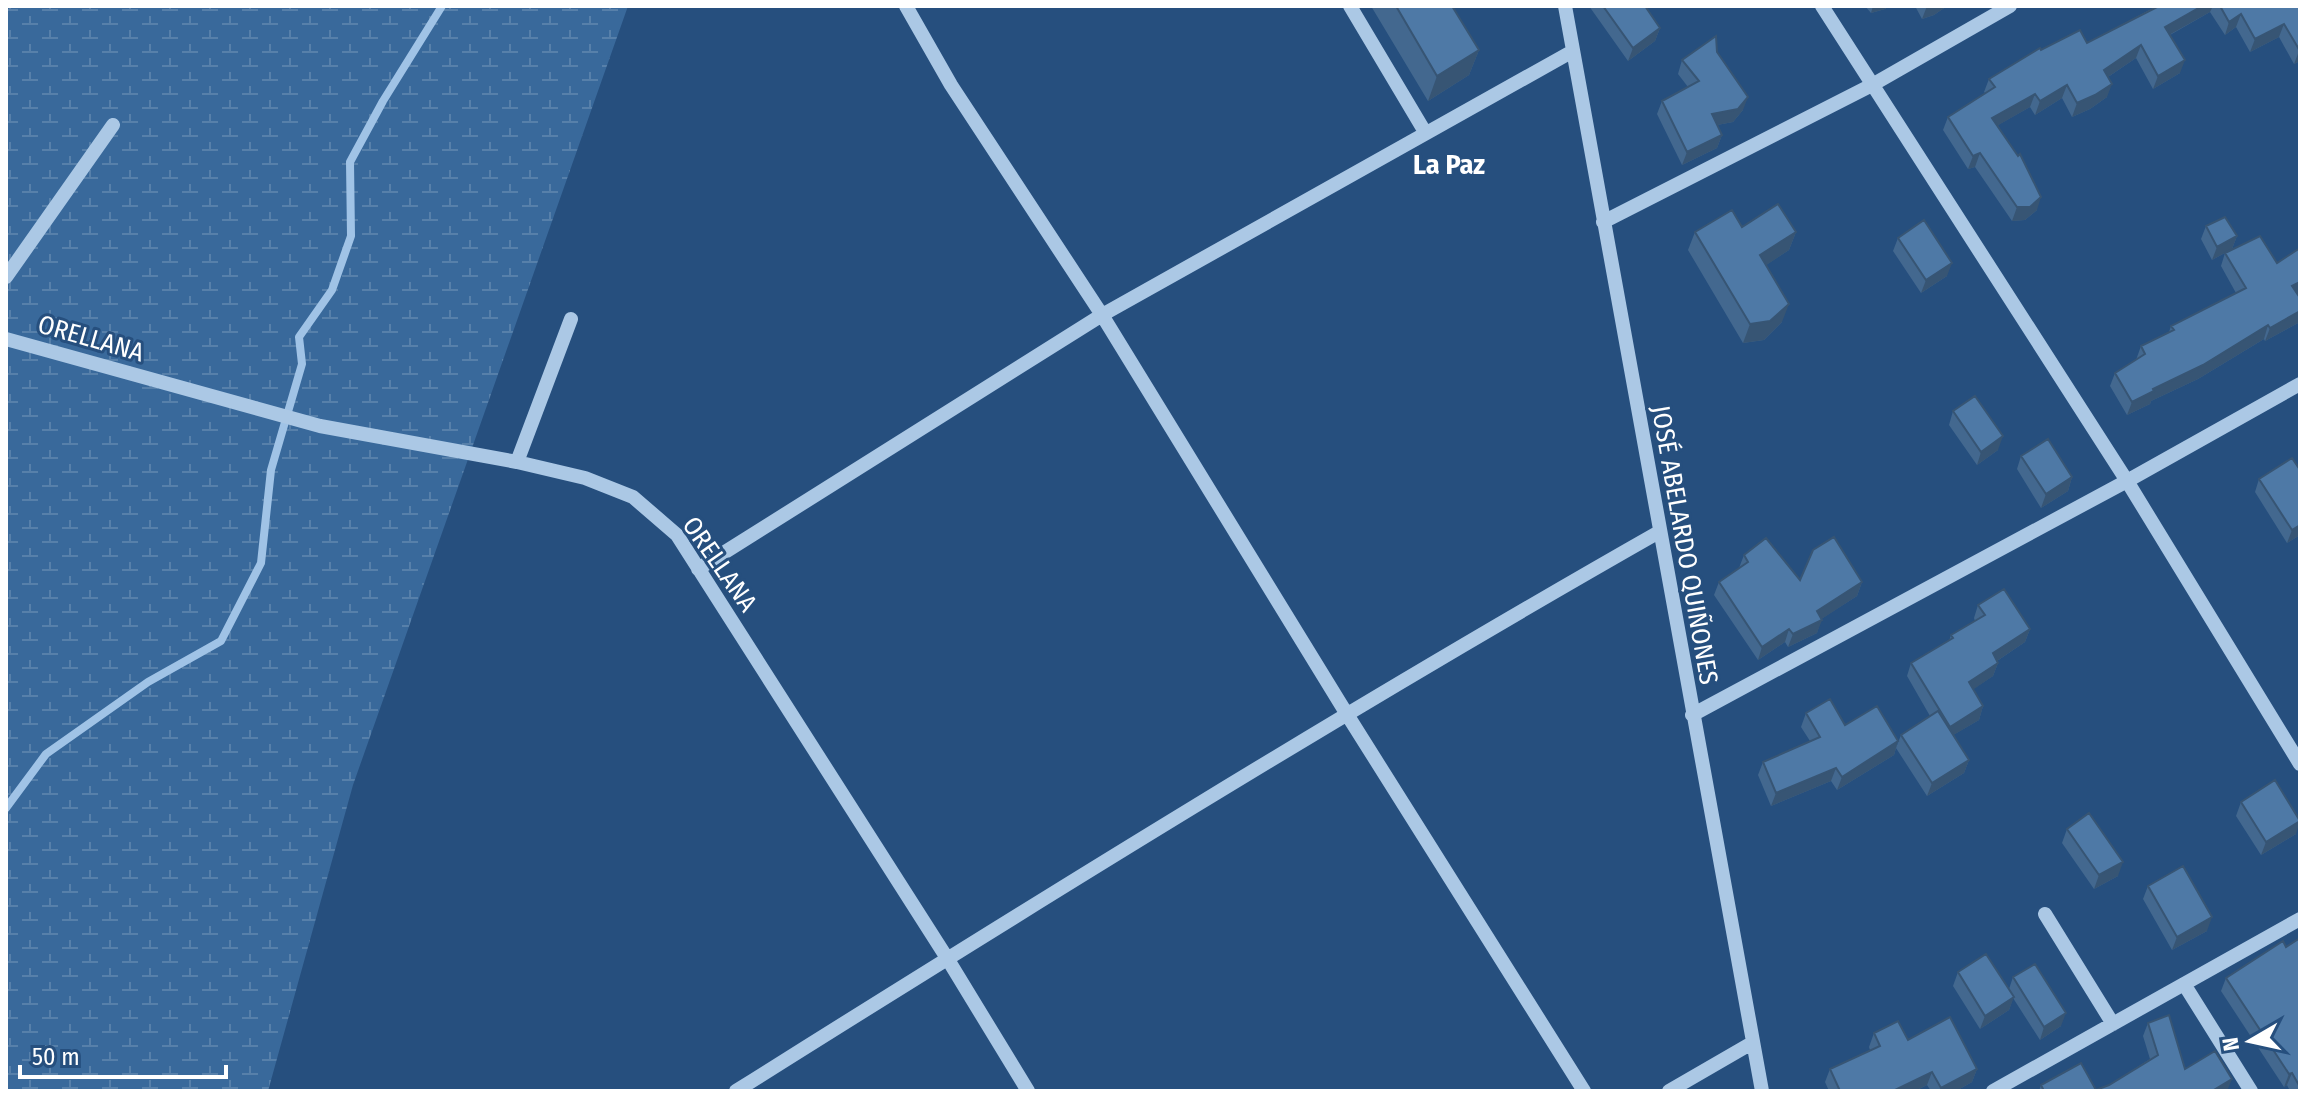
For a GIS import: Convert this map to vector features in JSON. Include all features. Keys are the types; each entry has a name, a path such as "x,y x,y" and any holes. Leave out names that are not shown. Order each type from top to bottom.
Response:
{"street":[{"path":"906,6 951,85 1102,315 1348,716 1584,1091"},
{"path":"1350,6 1425,132"},
{"name":"JOSÉ ABELARDO QUIÑONES","path":"1565,6 1762,1091"},
{"path":"1822,6 2127,481 2300,764"},
{"path":"1603,222 1872,85 2010,6"},
{"path":"698,569 1102,315 1573,51"},
{"path":"6,277 113,125"},
{"path":"517,462 571,319"},
{"name":"ORELLANA","path":"6,339 320,426 517,462 585,478 633,497 677,535 947,958 1028,1091"},
{"path":"1692,715 2127,481 2300,384"},
{"path":"736,1091 947,958 1523,610 1659,532"},
{"path":"2045,914 2113,1024"},
{"path":"2001,1089 2300,919"},
{"path":"2184,984 2251,1091"},
{"path":"1669,1091 1752,1043"}],"green space":[{"path":"6,6 628,6 353,785 268,1091 6,1091"}],"building":[{"path":"1396,6 1452,6 1479,50 1437,76"},
{"path":"1603,6 1645,6 1660,28 1633,48"},
{"path":"2159,6 2202,6 2165,27 2185,60 2158,76 2141,45 2104,70 2112,84 2095,95 2077,103 2067,85 2040,101 2035,94 1992,118 2018,156 2020,154 2041,197 2030,207 2017,207 1980,153 1973,156 1948,117 1995,87 1989,79 2040,48 2080,30 2087,43"},
{"path":"2220,6 2300,6 2300,51 2284,24 2255,39 2241,14 2229,22"},
{"path":"1716,36 1717,52 1748,97 1738,109 1712,114 1722,135 1687,152 1662,101 1699,81 1682,60"},
{"path":"1778,204 1796,232 1760,255 1789,304 1770,321 1750,324 1695,232 1732,210 1742,227"},
{"path":"2225,217 2237,236 2217,247 2206,226"},
{"path":"1924,220 1952,263 1926,280 1898,238"},
{"path":"2260,236 2277,263 2300,248 2300,282 2292,286 2300,298 2300,311 2270,328 2268,325 2203,365 2132,402 2115,373 2145,354 2141,346 2174,330 2171,326 2246,288 2225,253"},
{"path":"1975,396 2003,436 1981,452 1953,411"},
{"path":"2048,439 2072,477 2046,494 2021,456"},
{"path":"2292,458 2300,470 2300,525 2292,530 2259,479"},
{"path":"1834,537 1862,582 1817,611 1822,620 1793,634 1789,629 1762,647 1719,582 1748,562 1744,555 1766,538 1800,580 1813,550"},
{"path":"2004,589 2030,629 1993,653 1998,663 1969,682 1983,706 1950,727 1911,663 1985,615 1978,605"},
{"path":"1830,699 1845,725 1877,706 1898,741 1842,777 1836,768 1776,793 1763,762 1820,737 1806,713"},
{"path":"1938,711 1969,760 1932,783 1901,735"},
{"path":"2275,780 2300,821 2266,842 2241,802"},
{"path":"2089,813 2123,862 2099,875 2067,829"},
{"path":"2183,866 2212,917 2177,937 2148,886"},
{"path":"2300,938 2300,1087 2226,978 2283,941 2286,947"},
{"path":"1986,954 2014,997 1985,1016 1958,972"},
{"path":"2035,964 2066,1013 2044,1027 2013,977"},
{"path":"2169,1015 2185,1069 2215,1051 2232,1079 2212,1091 2041,1091 2041,1085 2081,1063 2096,1090 2109,1085 2158,1055 2148,1023"},
{"path":"1950,1017 1977,1069 1941,1088 1932,1072 1893,1091 1840,1091 1830,1069 1880,1046 1874,1033 1898,1021 1908,1040"}],"waterway":[{"path":"6,808 46,754 148,682 221,641 261,563 271,470 302,364 299,337 332,290 351,236 350,162 383,101 442,6"}],"district":[{"name":"La Paz","path":"1449,164"}]}
